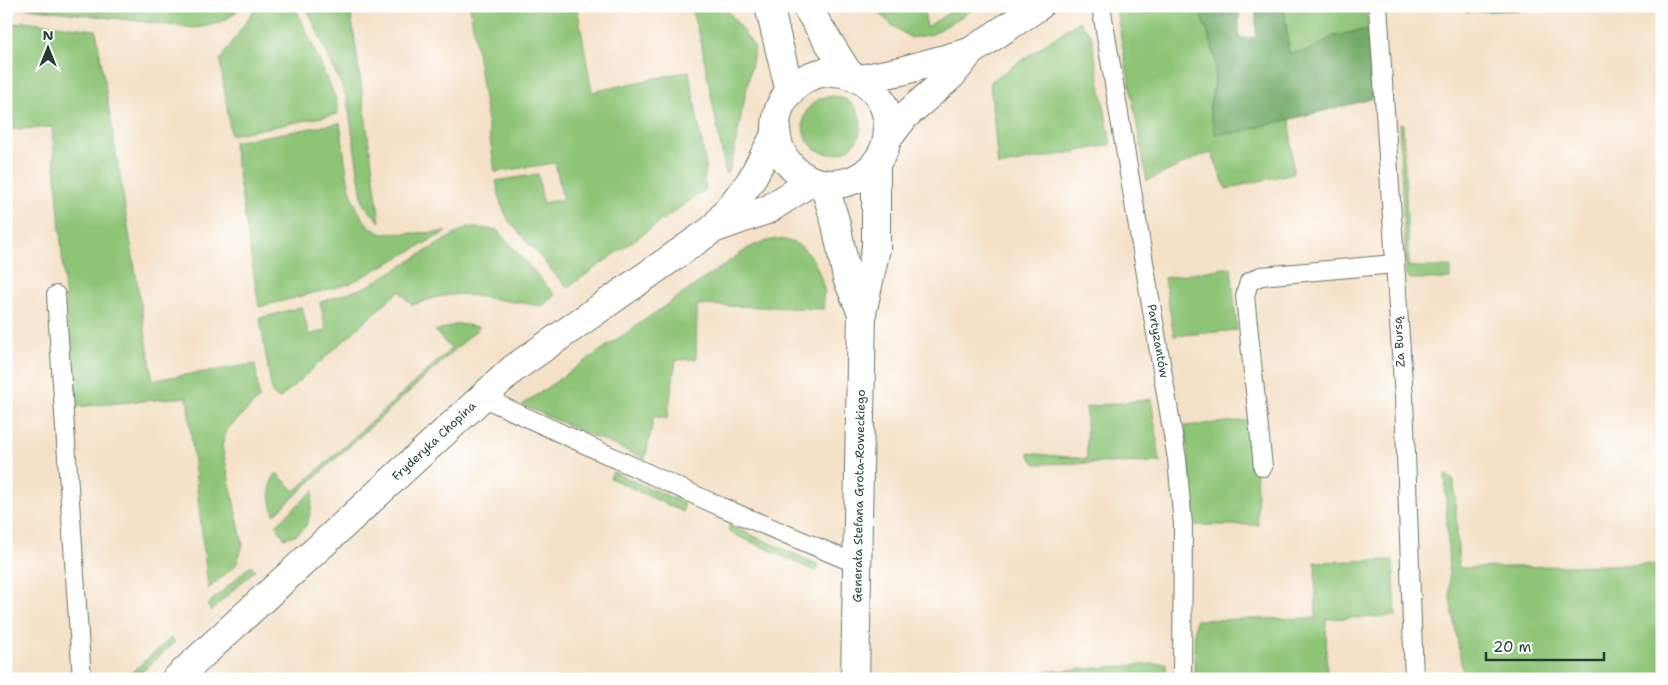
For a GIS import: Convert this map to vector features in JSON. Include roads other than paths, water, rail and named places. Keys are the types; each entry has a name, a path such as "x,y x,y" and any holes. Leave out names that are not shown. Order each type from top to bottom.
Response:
{"street":[{"path":"769,6 790,92"},
{"path":"713,229 769,209 818,183 845,183 857,180 882,155 888,138 888,120 883,103 875,91 855,76 806,6"},
{"path":"713,229 750,182 776,133 779,110 790,92 802,81 821,73 855,76 902,71 970,52 1039,6"},
{"path":"888,138 915,106 952,75 970,52"},
{"path":"776,133 782,154 790,166 818,183 836,224 848,278 862,313"},
{"path":"862,313 876,248 876,163"},
{"name":"Fryderyka Chopina","path":"176,679 482,397 525,360 713,229"},
{"name":"Generała Stefana Grota-Roweckiego","path":"855,679 862,313"}],"lane":[{"name":"Partyzantów","path":"1101,6 1177,459 1183,525 1182,679"},
{"name":"Za Bursą","path":"1378,6 1404,398 1414,679"},
{"path":"1264,467 1245,296 1249,282 1261,276 1394,264"},
{"path":"56,295 82,679"},
{"path":"482,397 719,506 857,564"}]}
